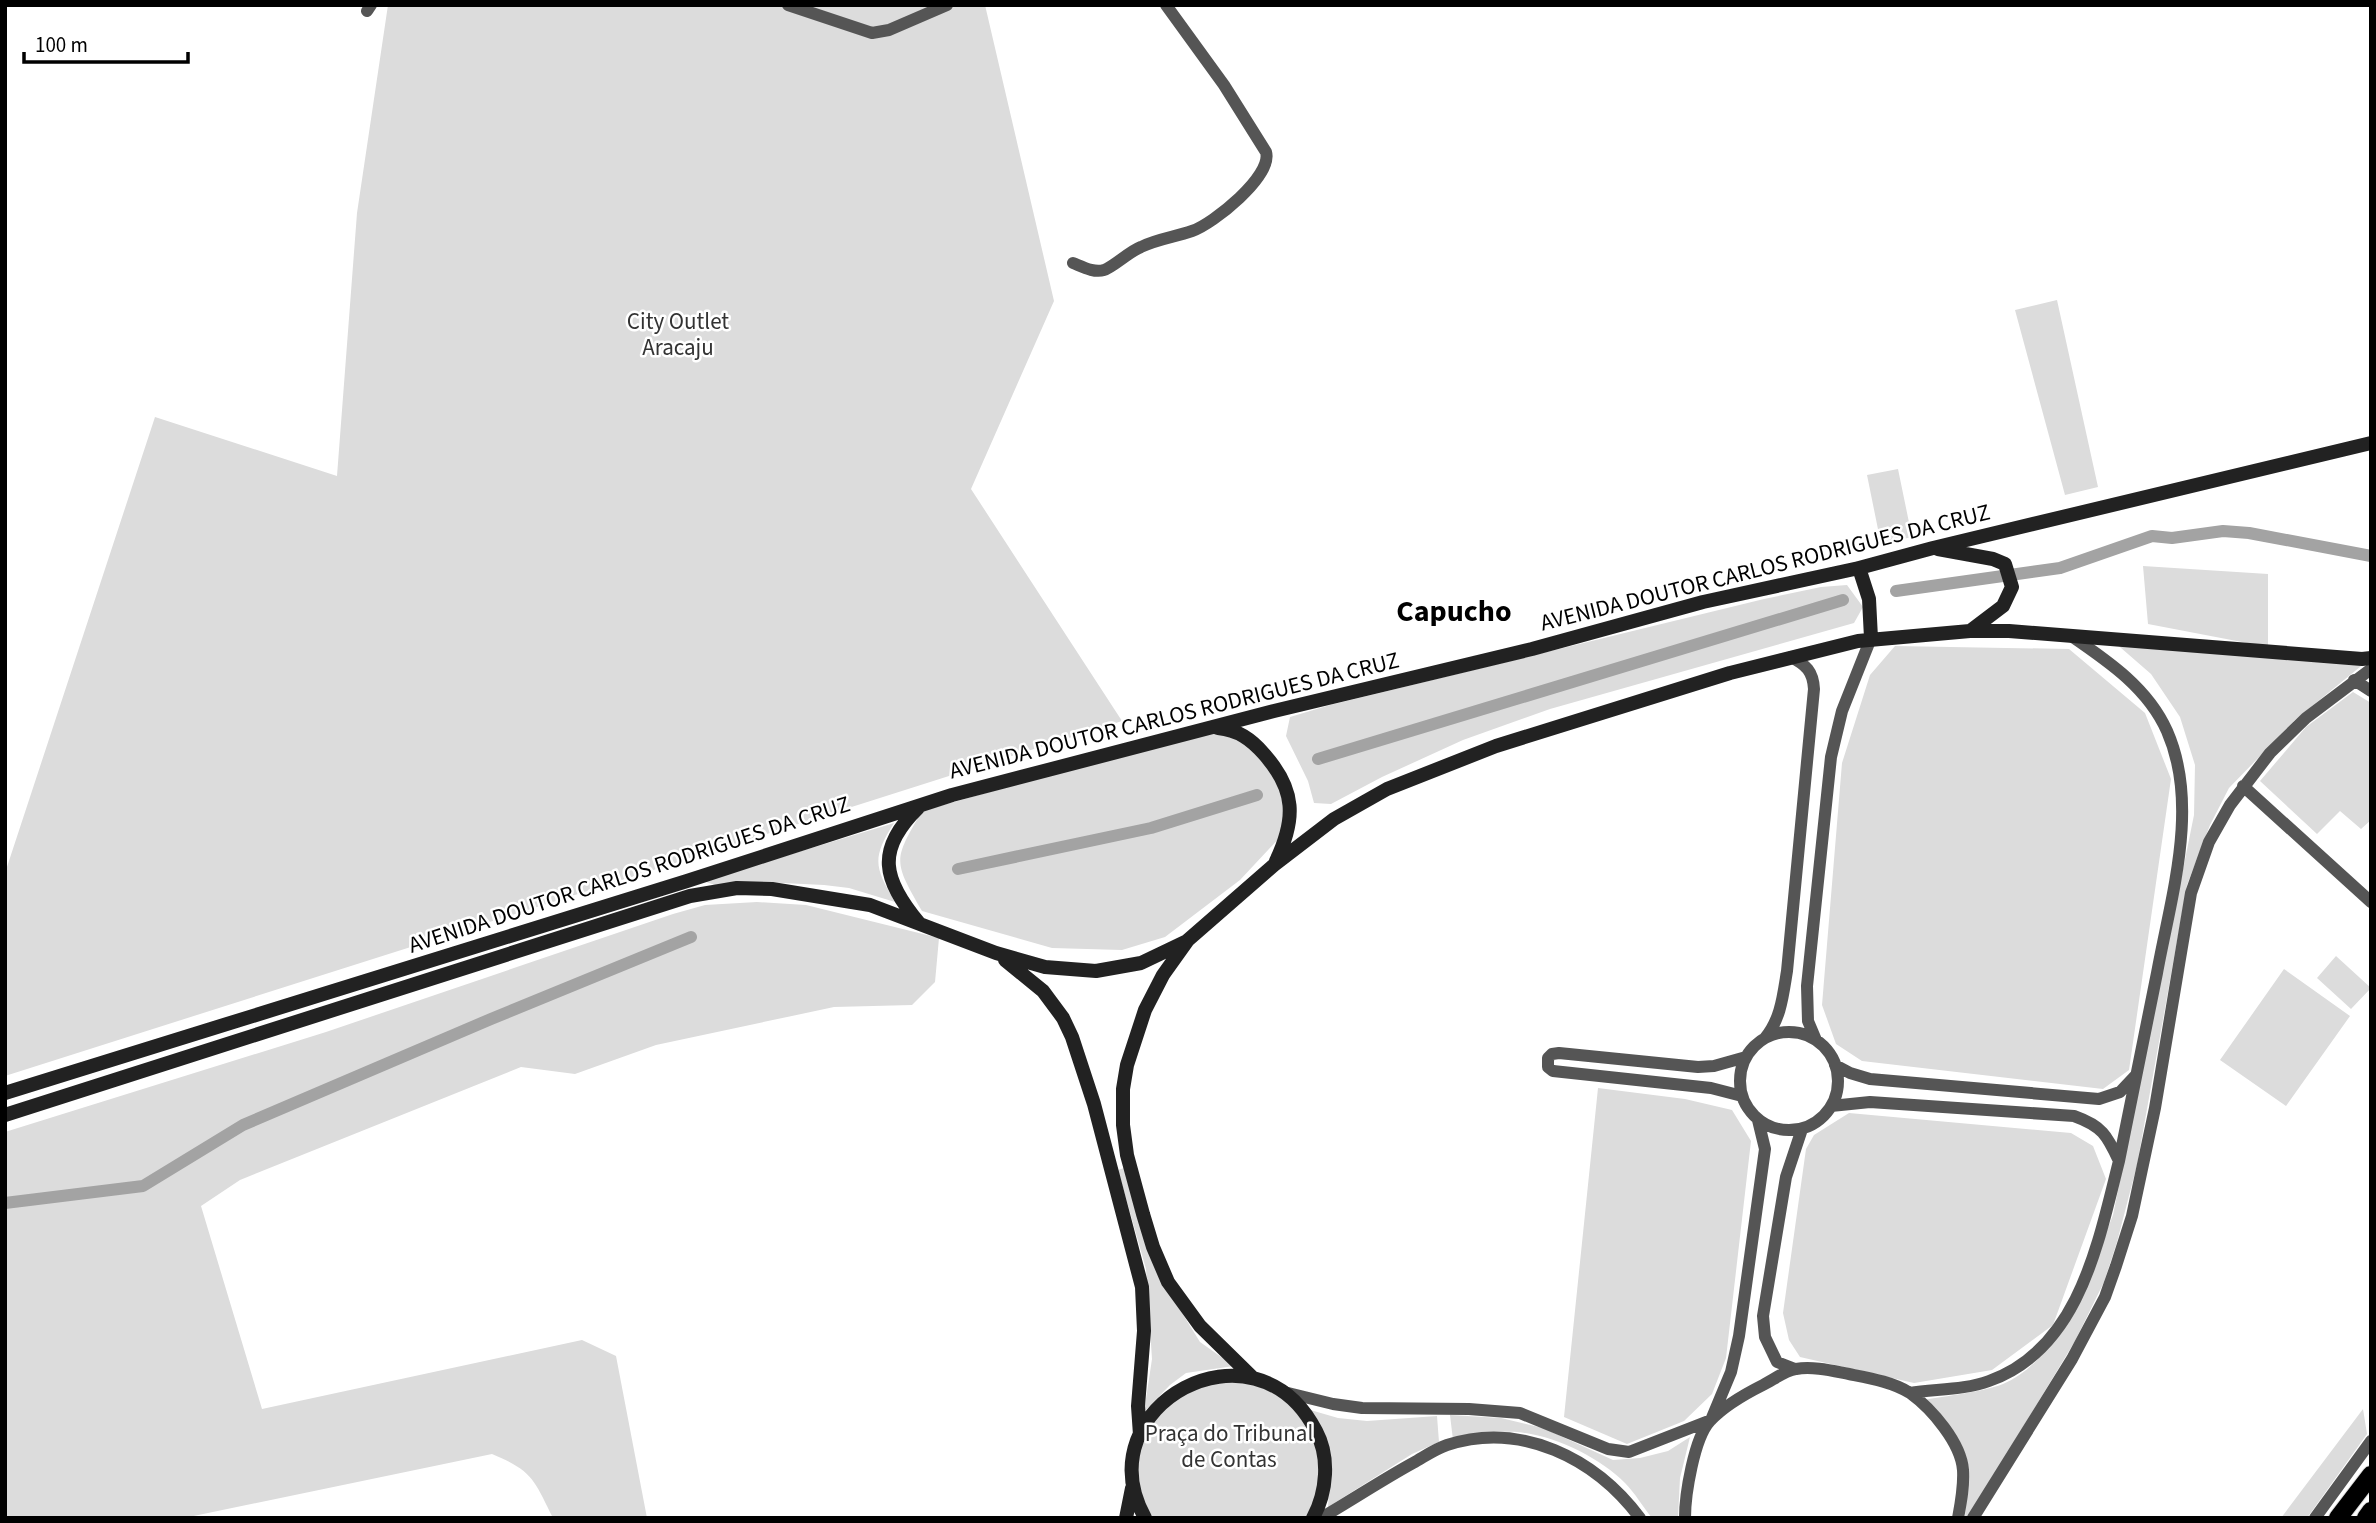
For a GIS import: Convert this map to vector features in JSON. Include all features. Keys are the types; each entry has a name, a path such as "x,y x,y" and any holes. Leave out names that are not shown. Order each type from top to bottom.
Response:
{"main road":[{"name":"AVENIDA DOUTOR CARLOS RODRIGUES DA CRUZ","path":"5,1093 687,881 922,804 1213,727 1532,649 1703,602 1859,568 2371,443"},
{"path":"1933,548 1993,559 2005,564 2012,587 2003,607 1970,631"},
{"path":"1859,568 1870,599 1871,638"},
{"path":"1253,1378 1200,1326 1168,1282 1153,1247 1128,1156 1123,1125 1123,1089 1127,1065 1145,1010 1163,975 1188,940 1274,866 1335,819 1387,789 1496,746 1730,673 1871,638 1970,631 2070,635 2371,658"},
{"path":"1213,727 1231,729 1250,740 1274,765 1287,787 1291,804 1290,818 1284,845 1274,866"},
{"path":"919,923 896,893 889,877 888,862 904,821 922,804"},
{"name":"AVENIDA DOUTOR CARLOS RODRIGUES DA CRUZ","path":"5,1115 690,896 737,888 772,890 870,905 996,953"},
{"path":"996,953 1045,967 1097,971 1141,963 1188,940"},
{"path":"996,953 1043,991 1063,1018 1094,1104 1142,1287 1144,1331 1138,1406 1140,1435"},
{"path":"1109,1163 1128,1156"},
{"path":"1126,1518 1133,1483 1134,1457 1140,1435 1158,1406 1172,1393 1191,1382 1228,1375 1253,1378 1284,1392 1310,1418 1323,1450 1325,1464 1322,1493 1313,1518"},
{"path":"2338,1518 2371,1475"},
{"path":"1133,1483 1139,1507 1145,1518"}],"street":[{"path":"788,5 872,33 889,30 947,5"},
{"path":"1073,263 1088,269 1103,270 1148,243 1193,231 1211,221 1241,196 1265,169 1266,152 1224,85 1166,5"},
{"path":"1910,1393 1985,1382 2021,1366 2044,1346 2061,1326 2077,1299 2099,1235 2119,1161 2181,839 2181,777 2166,729 2148,698 2107,660 2070,635"},
{"path":"1816,1040 1808,1021 1807,986 1831,757 1842,711 1871,638"},
{"path":"1765,1038 1782,1033 1800,1033 1816,1040 1827,1051 1835,1065 1837,1086 1831,1106 1823,1116 1802,1129 1779,1129 1758,1119 1748,1109 1740,1083 1741,1069 1746,1057 1774,1028 1787,971 1814,689 1814,678 1810,670 1791,657"},
{"path":"1973,1518 2072,1359 2105,1297 2116,1266 2132,1216 2155,1108 2191,893 2209,842 2243,786 2270,753 2306,718 2371,668"},
{"path":"2354,680 2371,691"},
{"path":"2243,786 2371,902"},
{"path":"1742,1096 1711,1087 1553,1071 1548,1067 1548,1062 1552,1054 1559,1053 1698,1067 1714,1066 1746,1057"},
{"path":"1835,1065 1870,1079 2099,1099 2120,1092 2137,1075"},
{"path":"1831,1106 1870,1102 2074,1116 2098,1127 2108,1137 2119,1161"},
{"path":"1685,1518 1689,1476 1701,1438 1731,1372 1738,1336 1765,1149 1758,1119"},
{"path":"1802,1129 1786,1177 1763,1316 1765,1337 1777,1362 1795,1369 1822,1370 1877,1379 1910,1393 1936,1418 1959,1452 1963,1469 1963,1495 1958,1518"},
{"path":"1284,1392 1332,1404 1362,1408 1469,1409 1520,1413 1608,1449 1629,1452 1711,1420 1734,1402 1795,1369"},
{"path":"1321,1518 1375,1484 1446,1446 1488,1438 1520,1440 1556,1450 1582,1463 1603,1478 1640,1518"},
{"path":"2315,1518 2371,1441"}],"green space":[{"name":"City Outlet Aracaju","path":"388,5 985,5 1054,301 971,489 1122,721 5,1076 5,873 155,417 337,476 357,213"},
{"path":"2057,300 2098,487 2065,495 2015,310"},
{"path":"1898,469 1912,537 1881,544 1867,475"},
{"path":"2143,566 2268,574 2268,647 2148,624"},
{"path":"1847,585 1863,607 1854,623 1550,709 1463,740 1331,804 1314,803 1308,781 1286,736 1290,717 1330,705 1764,599 1821,587"},
{"path":"2113,641 2366,662 2295,720 2229,788 2210,825 2187,885 2137,1165 2104,1282 2075,1341 1968,1518 1965,1518 1967,1475 1923,1400 1995,1387 2023,1372 2042,1355 2057,1334 2084,1286 2113,1215 2194,815 2195,765 2180,717 2151,674"},
{"path":"1895,646 2069,649 2145,713 2171,779 2129,1070 2103,1089 1862,1061 1836,1044 1822,1005 1842,763 1870,675"},
{"path":"2353,692 2371,703 2371,820 2361,829 2340,811 2317,834 2260,781 2306,727"},
{"path":"1217,728 1260,747 1285,778 1283,834 1240,880 1165,937 1122,950 1052,948 922,911 906,881 900,861 906,841 922,811"},
{"path":"894,823 882,845 878,862 883,880 895,902 849,888 824,885 762,882 715,885 703,881"},
{"path":"757,902 806,905 939,938 935,982 912,1005 834,1007 656,1045 575,1074 521,1067 240,1180 201,1206 262,1409 582,1340 616,1356 647,1518 553,1518 531,1478 516,1466 492,1454 184,1518 5,1518 5,1132 326,1032 673,914 705,905"},
{"path":"2336,956 2371,988 2351,1009 2317,978"},
{"path":"2284,969 2350,1016 2286,1106 2220,1060"},
{"path":"1598,1088 1685,1099 1732,1110 1751,1141 1726,1358 1712,1394 1684,1421 1627,1444 1564,1417"},
{"path":"1849,1113 2071,1133 2093,1146 2106,1179 2053,1325 1992,1370 1914,1383 1800,1357 1789,1340 1783,1313 1806,1149 1814,1135"},
{"path":"1124,1168 1166,1287 1200,1342 1234,1366 1186,1373 1144,1412 1152,1359 1146,1269 1118,1170"},
{"name":"Praça do Tribunal de Contas","path":"1228,1375 1293,1400 1325,1464 1309,1518 1145,1518 1134,1457 1158,1406"},
{"path":"1307,1409 1338,1418 1367,1421 1437,1416 1439,1442 1412,1454 1328,1507 1330,1476"},
{"path":"2363,1409 2367,1434 2307,1518 2281,1518"},
{"path":"1450,1415 1501,1418 1543,1428 1613,1460 1640,1458 1668,1451 1690,1437 1680,1478 1678,1518 1652,1518 1629,1487 1613,1473 1585,1454 1552,1439 1518,1432 1502,1432 1453,1440"}],"waterway":[{"path":"1896,591 2060,568 2152,536 2172,538 2223,531 2249,533 2371,556"},
{"path":"1318,759 1843,600"},
{"path":"958,869 1151,828 1257,795"},
{"path":"5,1203 143,1186 243,1125 691,937"}],"district":[{"name":"Capucho","path":"1454,611"}]}
